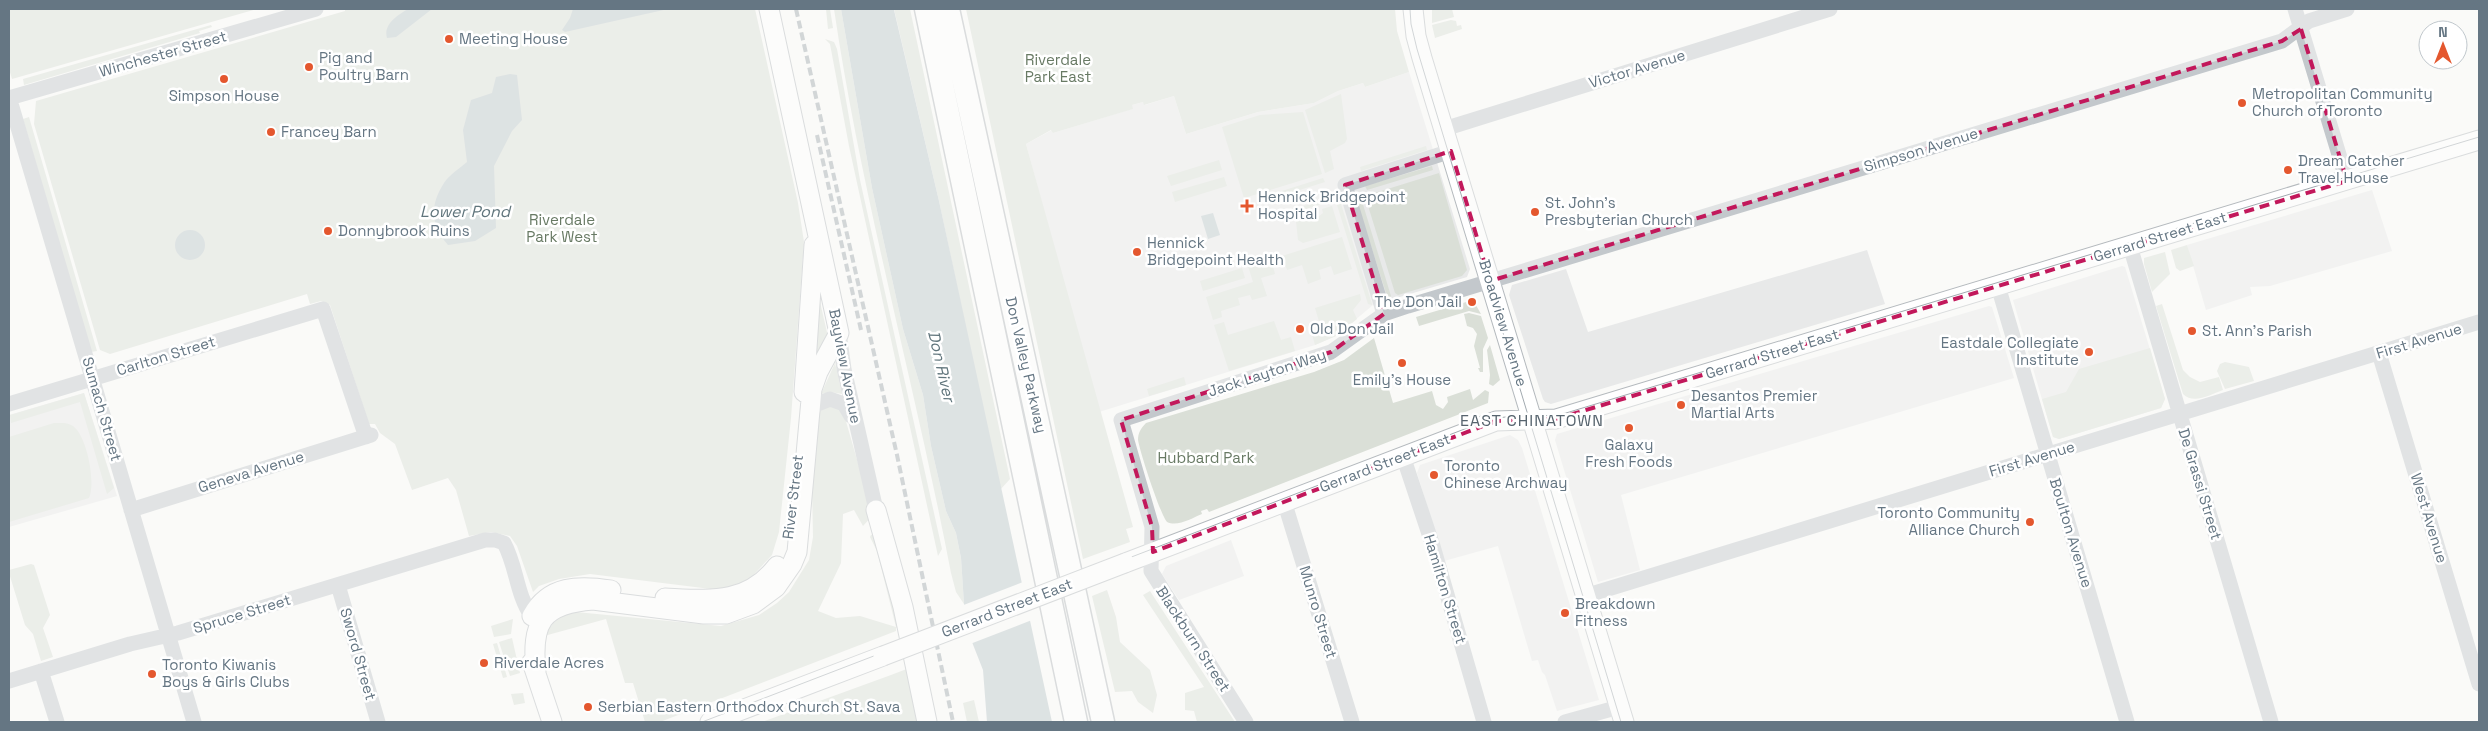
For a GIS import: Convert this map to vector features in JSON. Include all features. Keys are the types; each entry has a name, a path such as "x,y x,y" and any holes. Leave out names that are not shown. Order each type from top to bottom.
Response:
{"highway":[{"name":"Don Valley Parkway","path":"926,9 1076,722"},
{"name":"Don Valley Parkway","path":"948,9 1103,722"}],"main road":[{"name":"Bayview Avenue","path":"769,9 839,333"},
{"name":"Broadview Avenue","path":"1414,9 1416,36 1621,714"},
{"name":"Gerrard Street East","path":"710,722 1496,421 1510,419 1556,419 2479,140"},
{"name":"River Street","path":"552,722 536,672 528,654 532,617 540,604 548,596 569,588 600,588 665,598 705,600 738,596 763,582 779,563 788,544 798,462 814,259 814,216"},
{"name":"River Street","path":"536,672 534,650 537,629 550,611 565,604 593,600 704,614 726,614 742,609 766,596 784,577 797,552 800,534 808,418 812,389 818,372 839,333"},
{"name":"Bayview Avenue","path":"876,510 904,607 927,722"}],"street":[{"name":"Winchester Street","path":"9,98 316,9"},
{"name":"Victor Avenue","path":"1444,128 1830,9"},
{"path":"2295,9 2348,181"},
{"name":"Simpson Avenue","path":"1490,281 2282,41 2315,19 2347,9"},
{"name":"Sumach Street","path":"9,98 194,722"},
{"path":"1384,314 1345,185 1450,151"},
{"name":"De Grassi Street","path":"2130,246 2271,722"},
{"name":"Jack Layton Way","path":"1120,420 1331,352 1384,314 1490,281"},
{"name":"Boulton Avenue","path":"1998,286 2127,722"},
{"name":"Carlton Street","path":"9,404 324,309 369,436"},
{"name":"First Avenue","path":"1585,596 2479,322"},
{"name":"Bayview Avenue","path":"839,333 844,369 876,510"},
{"name":"West Avenue","path":"2379,353 2479,684"},
{"path":"808,418 815,405 821,401 838,400 847,408 857,428"},
{"name":"Blackburn Street","path":"1120,420 1152,528 1153,552 1151,571 1157,584 1246,722"},
{"name":"Geneva Avenue","path":"131,510 369,436"},
{"name":"Hamilton Street","path":"1403,456 1433,546 1484,722"},
{"name":"Munro Street","path":"1284,501 1352,722"},
{"name":"Spruce Street","path":"9,681 338,585 474,543 495,540 504,543 509,552 517,588 532,617"},
{"name":"Sword Street","path":"338,585 378,722"},
{"path":"41,671 58,722"},
{"path":"1565,722 1621,714"}],"highlighted area":[{"path":"2301,29 2347,181 1556,419 1496,421 1153,552 1152,527 1121,420 1331,352 1384,314 1345,185 1451,151 1490,281 2282,41"}],"shaded area":[{"name":"Hennick Bridgepoint Hospital","path":"1409,72 1470,269 1467,277 1373,305 1336,336 1315,345 1099,412 1026,144 1052,130 1053,133 1132,109 1132,105 1143,102 1145,105 1174,96 1186,134 1258,112 1314,103 1338,91 1363,83 1365,87"},
{"path":"2372,190 2392,251 2270,286 2250,287 2252,295 2206,310 2187,245"},
{"path":"1867,250 1885,304 1551,404 1543,399 1509,295 1512,285 1566,269 1588,332"},
{"name":"Eastdale Collegiate Institute","path":"2122,266 2125,267 2165,399 2161,408 2059,439 2053,437 2013,300"},
{"path":"1989,306 1992,307 2014,378 1621,495 1640,570 1598,582 1555,440 1557,434"},
{"path":"84,393 117,496 9,527 9,415"},
{"path":"1510,435 1518,440 1522,448 1599,700 1557,711 1538,660 1532,661 1498,546 1444,561 1417,473 1420,465"},
{"path":"1231,540 1244,576 1179,600 1162,574 1166,566"}],"green space":[{"path":"9,9 257,9 12,79 9,69"},
{"name":"Riverdale Park West","path":"345,9 755,9 798,203 804,242 791,418 779,532 772,555 748,581 719,590 590,574 559,579 539,586 533,592 517,546 510,536 491,532 469,536 456,490 448,478 412,490 395,444 380,433 375,424 369,424 330,305 321,301 310,304 307,294 110,354 100,350 34,124 36,101 345,11"},
{"path":"826,9 830,9 833,28 828,29"},
{"path":"834,9 841,9 872,188 903,329 923,395 931,446 946,511 956,533 961,558 964,604 956,592 951,573 874,221 859,151"},
{"path":"894,9 910,9 1010,479 1000,490 939,201"},
{"name":"Riverdale Park East","path":"966,9 1395,9 1397,31 1409,72 1365,87 1363,83 1338,91 1314,103 1258,112 1186,134 1174,96 1144,105 1143,102 1132,105 1133,109 1053,133 1051,130 1026,144 1133,527 1126,529 1130,542 1083,559"},
{"path":"1432,9 1452,9 1454,17 1432,23"},
{"path":"1451,20 1456,21 1457,26 1461,25 1462,29 1435,38 1432,25"},
{"path":"211,25 212,27 199,31 200,33 24,85 23,79"},
{"path":"825,39 834,42 837,49 860,180 942,549 938,556 849,146 830,44"},
{"path":"1341,94 1347,139 1345,143 1330,151 1334,169 1325,173 1305,110"},
{"path":"1303,112 1322,174 1244,198 1222,127 1260,115"},
{"path":"29,117 97,351 91,352 23,119"},
{"path":"1426,146 1427,150 1361,171 1360,167"},
{"path":"1219,160 1222,170 1171,186 1167,176"},
{"path":"1432,166 1433,170 1367,190 1365,186"},
{"path":"1439,173 1467,270 1462,276 1398,295 1395,293 1365,196"},
{"path":"1224,177 1227,186 1175,202 1172,192"},
{"path":"1323,178 1325,182 1264,201 1263,197"},
{"path":"1330,198 1331,201 1271,220 1270,216"},
{"path":"1361,198 1391,296 1389,298 1357,202"},
{"path":"1341,204 1372,305 1368,304 1337,205"},
{"path":"1332,206 1340,232 1303,243 1298,240 1296,221 1303,221 1305,218 1307,222 1307,217 1310,218 1313,215 1318,217 1323,213 1322,209"},
{"path":"1342,237 1352,269 1334,275 1331,266 1319,270 1321,279 1308,284 1302,265 1287,270 1282,256"},
{"path":"2187,245 2194,266 2180,271 2176,268 2171,250"},
{"path":"2165,252 2170,274 2152,292 2144,258"},
{"path":"1271,259 1275,274 1261,278 1267,296 1252,300 1250,295 1238,298 1240,305 1221,311 1222,317 1213,320 1206,297 1253,282 1248,266"},
{"path":"1242,268 1245,278 1203,291 1200,281"},
{"path":"817,289 829,341 812,373"},
{"path":"1360,294 1361,300 1353,310 1357,319 1336,336 1315,345 1311,331 1321,328 1315,308"},
{"path":"1473,300 1481,314 1469,311 1419,326 1416,317"},
{"path":"2162,304 2183,370 2190,377 2200,382 2219,377 2223,390 2197,399 2192,399 2183,394 2156,306"},
{"path":"1469,313 1481,316 1488,338 1483,349 1483,372 1480,372 1478,368 1480,368 1474,346 1477,334 1473,328 1467,326 1464,314"},
{"path":"1274,321 1281,340 1291,337 1295,351 1229,371 1214,325 1224,322 1228,335"},
{"name":"Hubbard Park","path":"1374,338 1393,403 1432,391 1436,405 1443,409 1448,402 1447,397 1470,389 1473,400 1485,390 1489,392 1488,403 1209,512 1207,509 1201,511 1202,514 1185,521 1167,522 1155,496 1138,440 1140,431 1146,423 1314,372 1344,360"},
{"path":"1490,345 1500,380 1493,386 1489,384 1490,375 1487,350"},
{"path":"2150,348 2165,399 2161,408 2059,439 2053,437 2042,399 2066,392 2079,369"},
{"path":"2225,362 2249,367 2254,381 2225,389 2217,371 2220,364"},
{"path":"835,363 842,394 831,392 821,394"},
{"path":"1184,377 1186,385 1149,396 1147,389"},
{"path":"84,393 114,488 107,494 80,402 11,423 10,415"},
{"path":"829,405 838,407 845,418 873,515 863,526 854,510 843,514 841,563 818,611 836,618 860,616 896,627 877,551 870,537 878,533 903,621 896,628 896,631 660,722 645,722 633,683 625,683 606,619 544,636 557,620 565,615 576,612 721,626 759,615 777,603 789,592 809,560 813,537 812,487 817,413"},
{"path":"54,423 66,423 73,426 82,439 91,471 89,498 9,522 9,437"},
{"path":"31,564 34,565 50,615 43,628 53,657 41,661 33,634 25,625 9,573 9,570"},
{"path":"1107,590 1116,617 1120,642 1150,670 1157,695 1153,713 1138,702 1132,691 1115,692 1092,596"},
{"path":"1150,591 1235,722 1197,722 1194,711 1185,710 1185,693 1204,687 1143,595"},
{"path":"513,619 511,634 494,637 491,626"},
{"path":"512,638 520,673 510,676 499,642"},
{"path":"497,643 507,677 503,678 493,644"},
{"path":"912,667 923,722 762,722 891,675"},
{"path":"523,693 525,703 514,705 511,694"},
{"path":"974,700 979,722 967,722 963,703"}],"water":[{"path":"408,9 432,9 396,37 387,38 386,33 389,24"},
{"path":"573,9 668,9 565,32 562,30 570,18"},
{"name":"Don River","path":"841,9 894,10 939,201 1052,722 987,722 983,670 972,642 964,604 961,558 956,533 946,511 931,446 923,395 903,329 872,188"},
{"name":"Lower Pond","path":"510,74 517,75 522,120 512,131 494,166 496,228 475,241 448,245 438,231 435,223 434,208 439,191 444,183 467,162 463,130 471,100 492,93 496,77"},
{"path":"1213,213 1220,235 1208,239 1201,216"},
{"path":"190,230 196,231 204,239 204,251 196,259 190,260 184,259 176,251 175,245 176,239 184,231"}],"pier":[{"path":"1023,582 1032,620 970,644 961,606"}],"tram line":[{"path":"1410,9 1411,24 1417,49 1621,722"},
{"path":"702,722 1488,420 1566,413 2479,137"}],"railway":[{"path":"796,9 897,455 953,722"},
{"path":"817,135 861,330"}],"place":[{"name":"Meeting House","path":"449,39"},
{"name":"Pig and Poultry Barn","path":"309,67"},
{"name":"Simpson House","path":"224,79"},
{"name":"Metropolitan Community Church of Toronto","path":"2242,103"},
{"name":"Francey Barn","path":"271,132"},
{"name":"Dream Catcher Travel House","path":"2288,170"},
{"name":"Hennick Bridgepoint Hospital","path":"1247,206"},
{"name":"St. John's Presbyterian Church","path":"1535,212"},
{"name":"Donnybrook Ruins","path":"328,231"},
{"name":"Hennick Bridgepoint Health","path":"1137,252"},
{"name":"The Don Jail","path":"1472,302"},
{"name":"Old Don Jail","path":"1300,329"},
{"name":"St. Ann's Parish","path":"2192,331"},
{"name":"Eastdale Collegiate Institute","path":"2089,352"},
{"name":"Emily's House","path":"1402,363"},
{"name":"Desantos Premier Martial Arts","path":"1681,405"},
{"name":"Galaxy Fresh Foods","path":"1629,428"},
{"name":"Toronto Chinese Archway","path":"1434,475"},
{"name":"Toronto Community Alliance Church","path":"2030,522"},
{"name":"Breakdown Fitness","path":"1565,613"},
{"name":"Riverdale Acres","path":"484,663"},
{"name":"Toronto Kiwanis Boys & Girls Clubs","path":"152,674"},
{"name":"Serbian Eastern Orthodox Church St. Sava","path":"588,707"}],"district":[{"name":"EAST CHINATOWN","path":"1532,420"}]}
